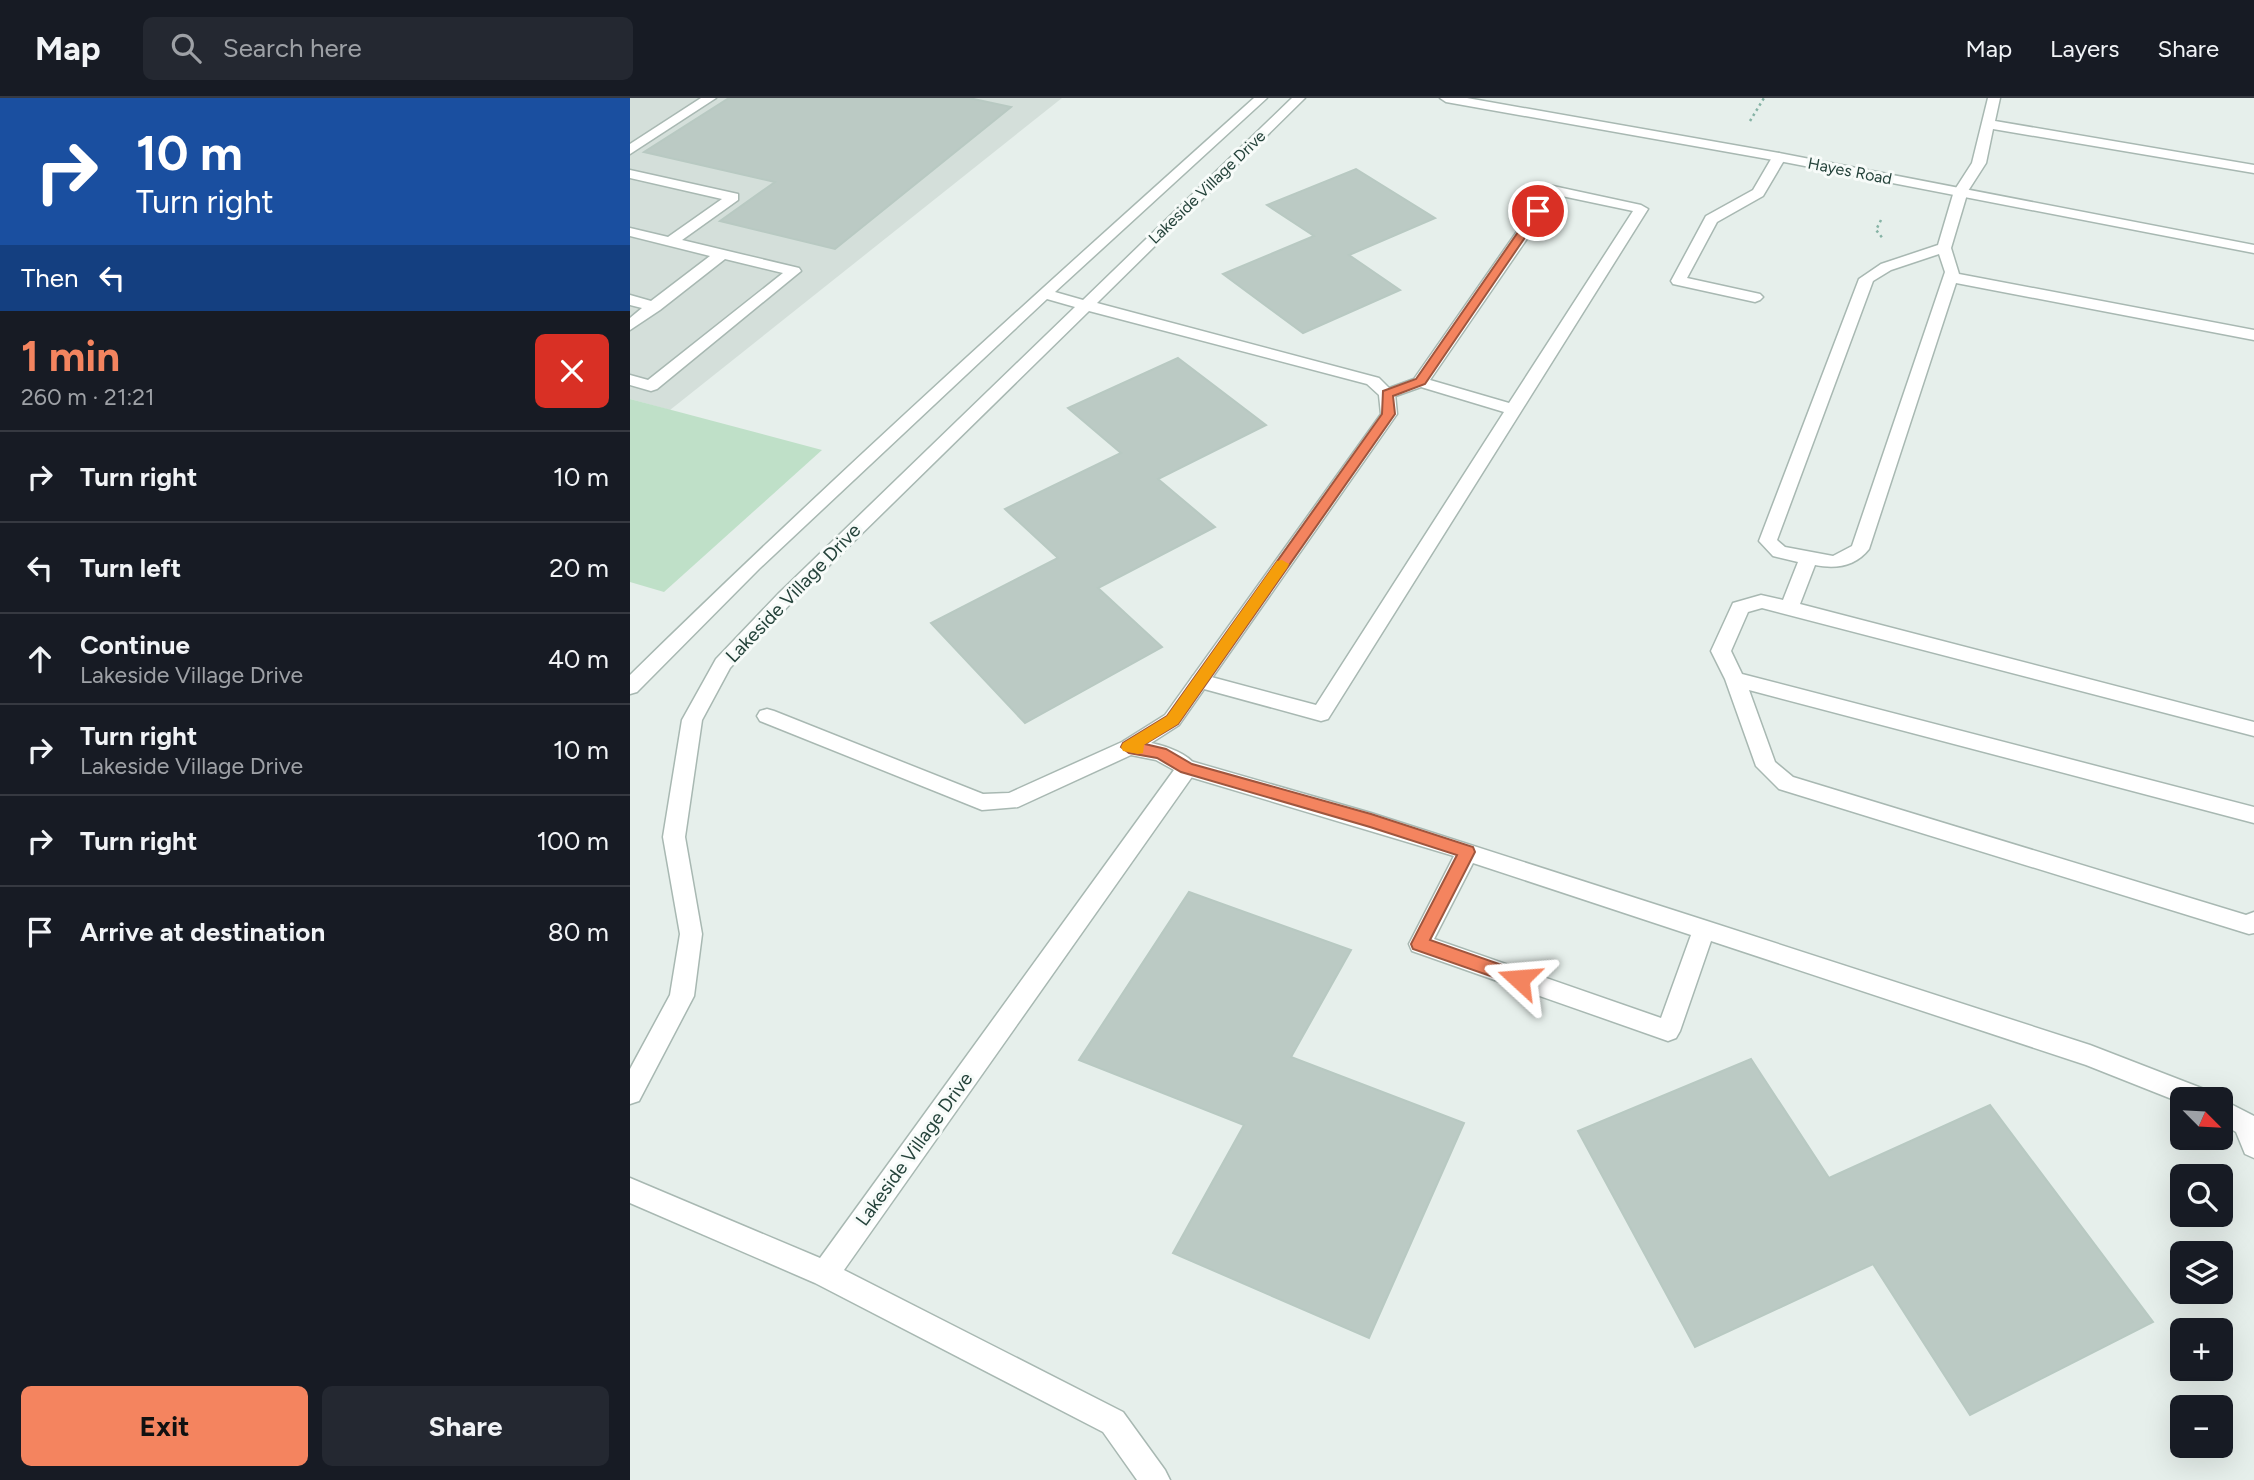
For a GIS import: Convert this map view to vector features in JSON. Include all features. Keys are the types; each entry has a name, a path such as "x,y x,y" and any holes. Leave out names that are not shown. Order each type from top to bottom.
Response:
{"street":[{"path":"630,150 710,98"},
{"name":"Lakeside Village Drive","path":"630,687 753,565 1044,294 1261,98"},
{"name":"Lakeside Village Drive","path":"633,1086 682,996 691,934 674,837 692,720 723,664 786,597 1298,98"},
{"name":"Hayes Road","path":"1446,98 1961,191 2254,249"},
{"path":"1944,248 1893,264 1866,279 1768,541 1779,552 1836,563 1860,549 1952,272 1944,248 1961,191 1979,163 1994,98"},
{"path":"1987,124 2254,169"},
{"path":"1755,297 1678,281 1711,219 1758,193 1779,157"},
{"path":"630,174 733,197 670,242"},
{"path":"1200,681 1321,713 1641,209 1553,190 1420,382 1387,394"},
{"path":"630,232 794,271 651,386 630,380"},
{"path":"630,325 722,254"},
{"path":"1950,277 2254,335"},
{"path":"767,716 982,802 1011,802 1129,747 1172,720 1389,414 1387,394 1373,381 1044,294"},
{"path":"630,300 655,306"},
{"path":"1420,382 1514,410"},
{"path":"1789,608 1808,558"},
{"path":"2254,729 1761,601 1740,608 1721,651 1735,679 1766,766 1786,783 2249,925 2254,921"},
{"path":"1735,679 2254,815"},
{"path":"1129,747 1161,753 1186,768 1371,821 1704,929 2090,1056 2170,1087"},
{"name":"Lakeside Village Drive","path":"825,1274 1186,768"},
{"path":"1467,852 1420,944 1668,1031 1704,929"},
{"name":"Lakeside Village Drive","path":"630,1052 633,1086"},
{"path":"2233,1117 2245,1124 2254,1146"},
{"path":"630,1190 825,1274 1113,1422 1156,1480"}],"path":[{"path":"1750,121 1764,98"}],"shaded area":[{"path":"630,98 1062,98 670,410 630,399"}],"green space":[{"path":"630,399 822,450 664,592 630,582"}],"building":[{"path":"729,98 969,98 1011,107 835,249 720,221 775,182 644,152"},
{"path":"1356,169 1435,218 1349,255 1400,290 1303,333 1223,274 1314,236 1267,205"},
{"path":"1178,358 1266,425 1158,479 1215,527 1098,588 1162,647 1025,723 931,623 1058,558 1005,509 1121,453 1068,408"},
{"path":"1189,892 1351,950 1291,1057 1464,1123 1369,1338 1173,1253 1244,1125 1079,1060"},
{"path":"1751,1059 1829,1178 1990,1105 2153,1322 1970,1415 1873,1264 1695,1347 1578,1131"}],"slow traffic":[{"path":"1138,749 1129,747 1172,720 1282,564"}],"route":[{"path":"1519,979 1420,944 1467,852 1371,821 1186,768 1161,753 1129,747 1172,720 1389,414 1387,394 1420,382 1538,211"}]}
